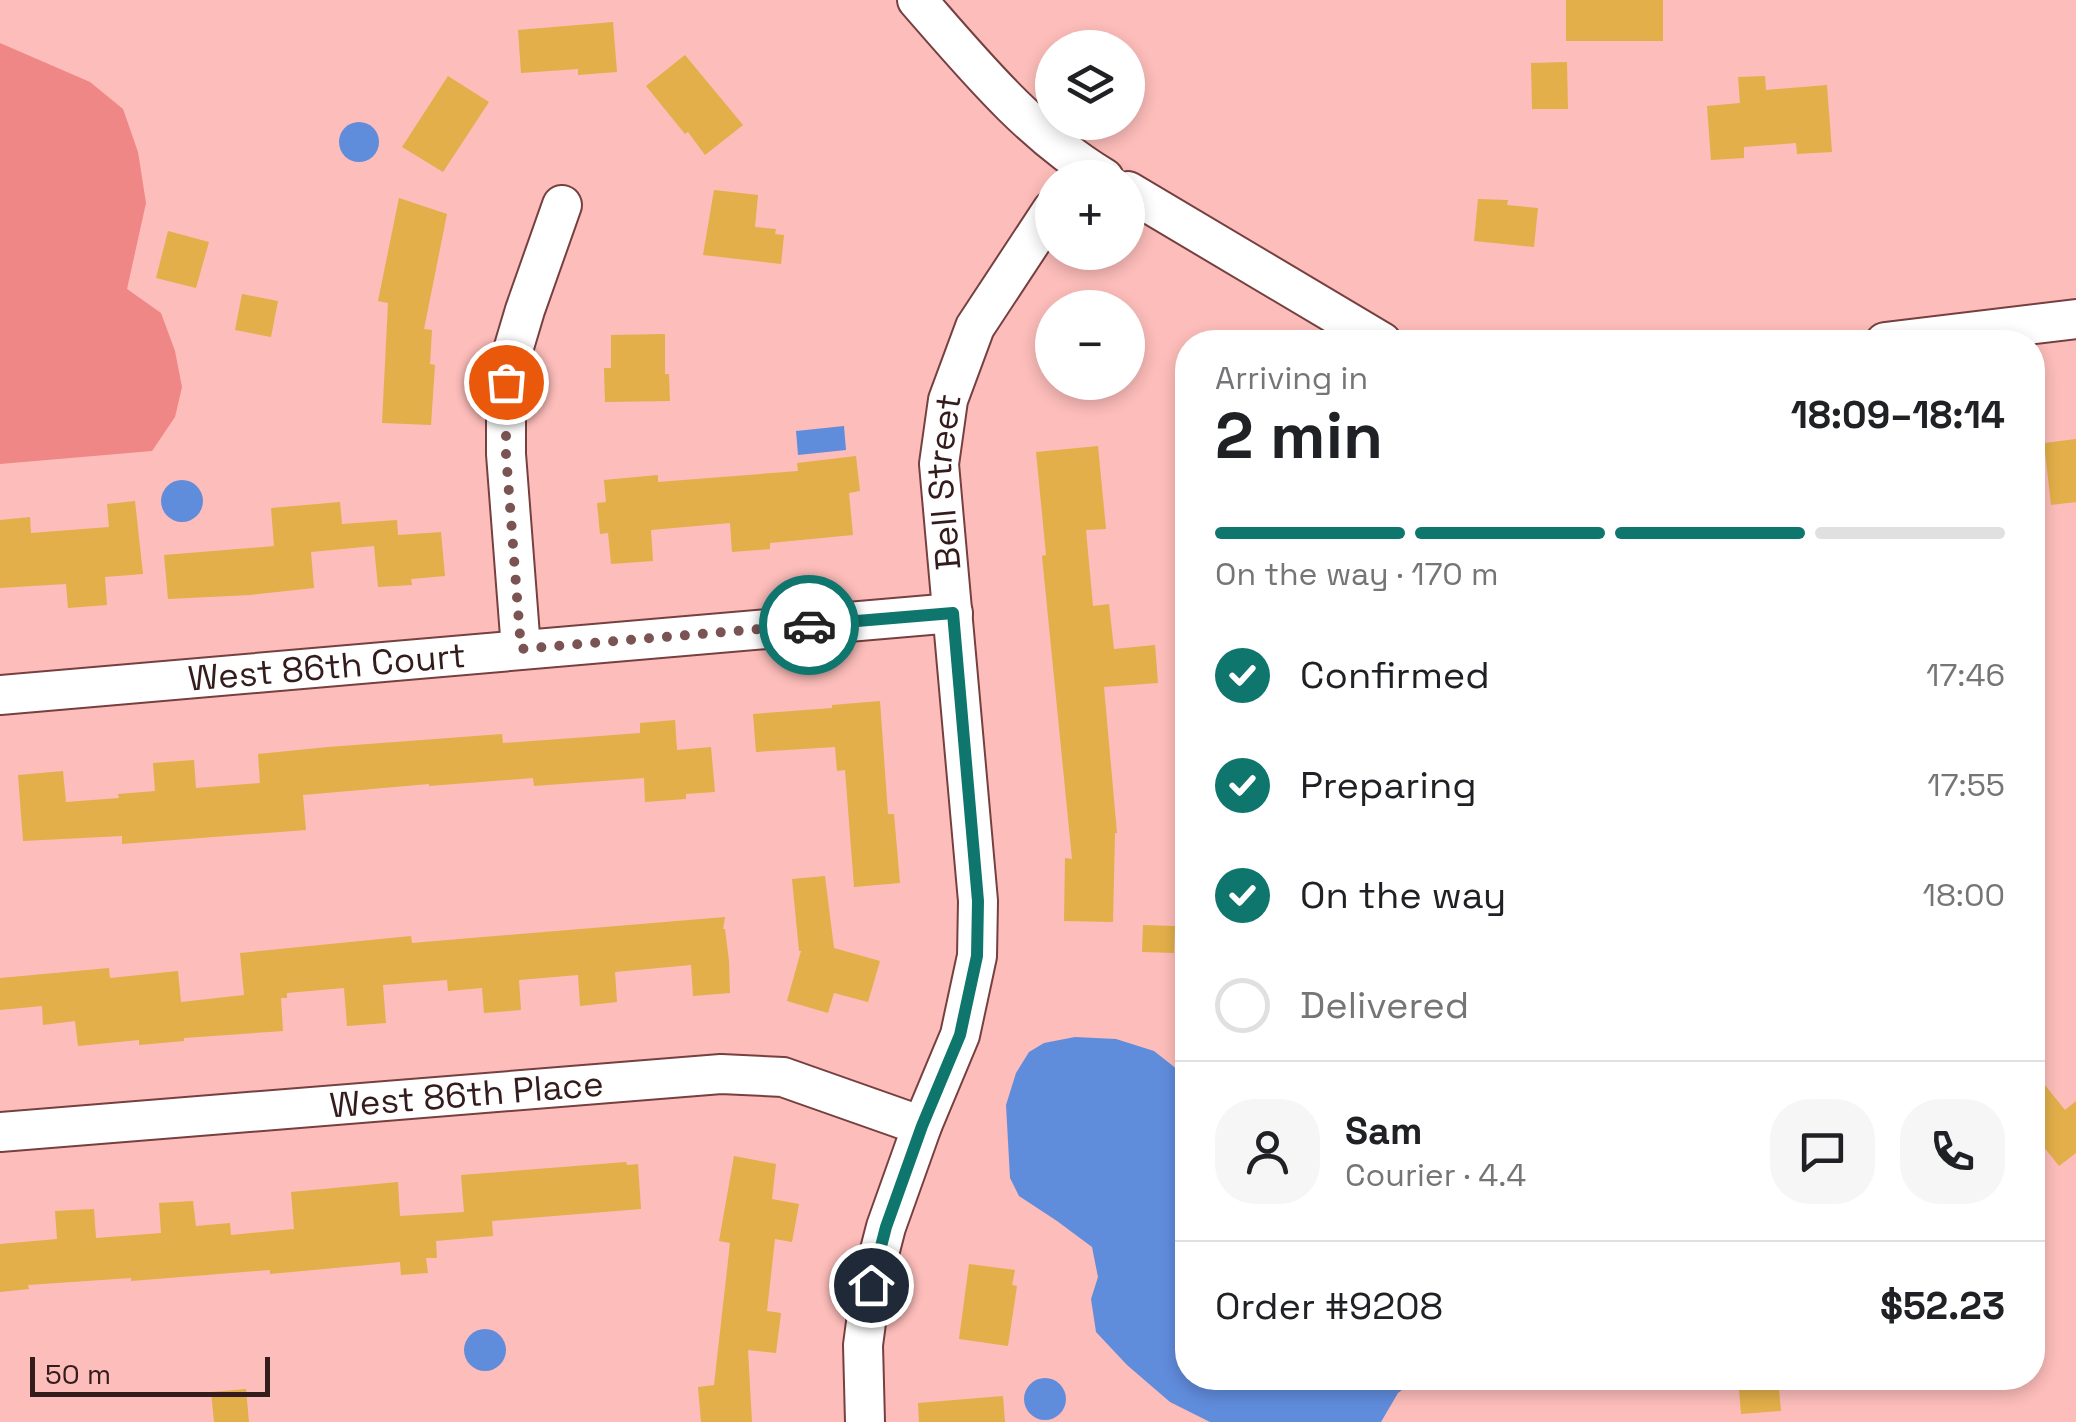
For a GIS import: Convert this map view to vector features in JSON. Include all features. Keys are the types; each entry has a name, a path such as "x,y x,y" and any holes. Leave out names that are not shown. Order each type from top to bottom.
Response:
{"street":[{"path":"917,0 982,75 1073,160"},
{"path":"1145,201 1362,330"},
{"path":"521,649 506,454 506,382 520,326 562,206"},
{"name":"Bell Street","path":"865,1422 863,1344 871,1285 886,1227 960,1035 977,956 978,901 939,464 948,400 975,327 1035,236"},
{"path":"2008,330 2076,319"},
{"name":"West 86th Court","path":"0,695 953,613"},
{"name":"West 86th Place","path":"0,1132 722,1074 783,1077 922,1126"}],"shaded area":[{"path":"0,43 90,82 123,109 138,152 146,203 127,289 161,313 175,351 182,387 175,417 152,451 0,464"}],"water":[{"path":"359,122 373,128 379,142 373,156 359,162 345,156 339,142 345,128"},
{"path":"844,426 846,450 798,455 796,431"},
{"path":"182,480 197,486 203,501 197,516 182,522 167,516 161,501 167,486"},
{"path":"1075,1037 1116,1039 1154,1051 1175,1068 1175,1390 1402,1390 1381,1422 1210,1422 1170,1402 1096,1332 1091,1299 1098,1277 1092,1247 1019,1196 1010,1178 1006,1105 1016,1073 1029,1052 1044,1043"},
{"path":"485,1329 500,1335 506,1350 500,1365 485,1371 470,1365 464,1350 470,1335"},
{"path":"1045,1378 1060,1384 1066,1399 1060,1414 1045,1420 1030,1414 1024,1399 1030,1384"}],"building":[{"path":"1566,0 1663,0 1663,41 1566,41"},
{"path":"613,22 617,72 578,75 578,69 521,73 518,30"},
{"path":"685,55 743,125 705,155 646,86"},
{"path":"1567,62 1568,109 1532,109 1531,63"},
{"path":"448,76 489,102 443,172 402,147"},
{"path":"1765,76 1766,90 1827,85 1832,152 1797,154 1796,143 1744,147 1744,158 1711,160 1707,106 1740,103 1738,77"},
{"path":"714,190 758,195 755,227 776,229 775,234 784,235 781,264 703,255"},
{"path":"399,198 447,214 424,329 432,330 430,364 435,365 431,425 382,423 388,303 378,301"},
{"path":"1478,199 1508,200 1507,205 1538,208 1534,247 1474,241"},
{"path":"168,231 209,242 196,288 156,278"},
{"path":"242,294 278,301 271,337 235,330"},
{"path":"665,334 670,401 605,402 604,368 611,368 611,335"},
{"path":"2076,439 2076,502 2051,505 2045,443"},
{"path":"1098,446 1106,529 1086,530 1093,606 1109,604 1114,649 1155,645 1158,683 1104,687 1117,833 1113,922 1064,921 1065,858 1072,859 1042,556 1046,555 1036,452"},
{"path":"856,456 860,491 849,493 853,535 770,543 770,549 732,552 730,523 651,530 653,561 611,564 608,533 600,534 597,503 606,502 604,480 658,475 658,482 798,471 797,463"},
{"path":"135,501 143,574 105,577 107,605 68,608 66,584 0,588 0,520 30,517 31,533 109,527 107,504"},
{"path":"340,502 342,524 397,520 398,535 441,532 445,576 411,579 412,585 378,587 374,546 311,552 314,588 168,599 164,555 274,546 271,508"},
{"path":"880,701 888,814 894,814 900,883 854,887 845,770 837,771 835,747 756,752 753,714"},
{"path":"675,720 677,750 711,747 715,792 645,802 644,778 534,786 533,778 429,784 303,795 306,830 122,844 122,836 23,841 18,775 63,771 66,802 119,798 118,794 155,791 153,763 194,760 196,788 260,783 258,754 502,734 503,743 640,733 640,723"},
{"path":"825,876 834,948 880,961 868,1002 834,993 828,1013 787,1001 801,951 792,879"},
{"path":"725,917 730,993 693,996 691,965 615,972 617,1002 580,1006 578,975 519,980 521,1010 484,1013 482,988 448,991 447,980 383,985 386,1023 347,1026 344,988 287,993 287,998 281,998 283,1031 139,1045 139,1040 78,1046 75,1021 43,1025 42,1006 0,1010 0,978 109,968 110,978 178,971 181,1002 244,995 240,953 411,936 412,943"},
{"path":"1143,925 1175,926 1174,953 1142,952"},
{"path":"2045,1085 2065,1110 2076,1101 2076,1153 2059,1166 2045,1148"},
{"path":"734,1156 776,1164 772,1199 799,1204 792,1242 775,1239 767,1311 781,1313 776,1353 748,1350 752,1422 701,1422 698,1387 714,1385 730,1243 719,1241"},
{"path":"638,1164 641,1209 492,1221 493,1236 436,1241 437,1258 426,1258 428,1273 401,1275 400,1262 270,1274 270,1270 28,1285 29,1289 0,1292 0,1244 57,1239 55,1211 94,1209 96,1238 161,1233 159,1203 193,1201 196,1226 230,1223 231,1235 294,1229 291,1192 398,1182 400,1216 464,1212 461,1175"},
{"path":"969,1264 1015,1270 1012,1285 1017,1286 1008,1346 959,1339"},
{"path":"246,1389 249,1422 214,1422 211,1392"},
{"path":"1739,1390 1779,1390 1781,1411 1741,1414"},
{"path":"1003,1396 1005,1422 919,1422 918,1403"}],"way so far":[{"path":"506,382 506,454 521,649 809,625"}],"route":[{"path":"809,625 953,613 978,901 977,956 960,1035 886,1227 871,1285"}]}
